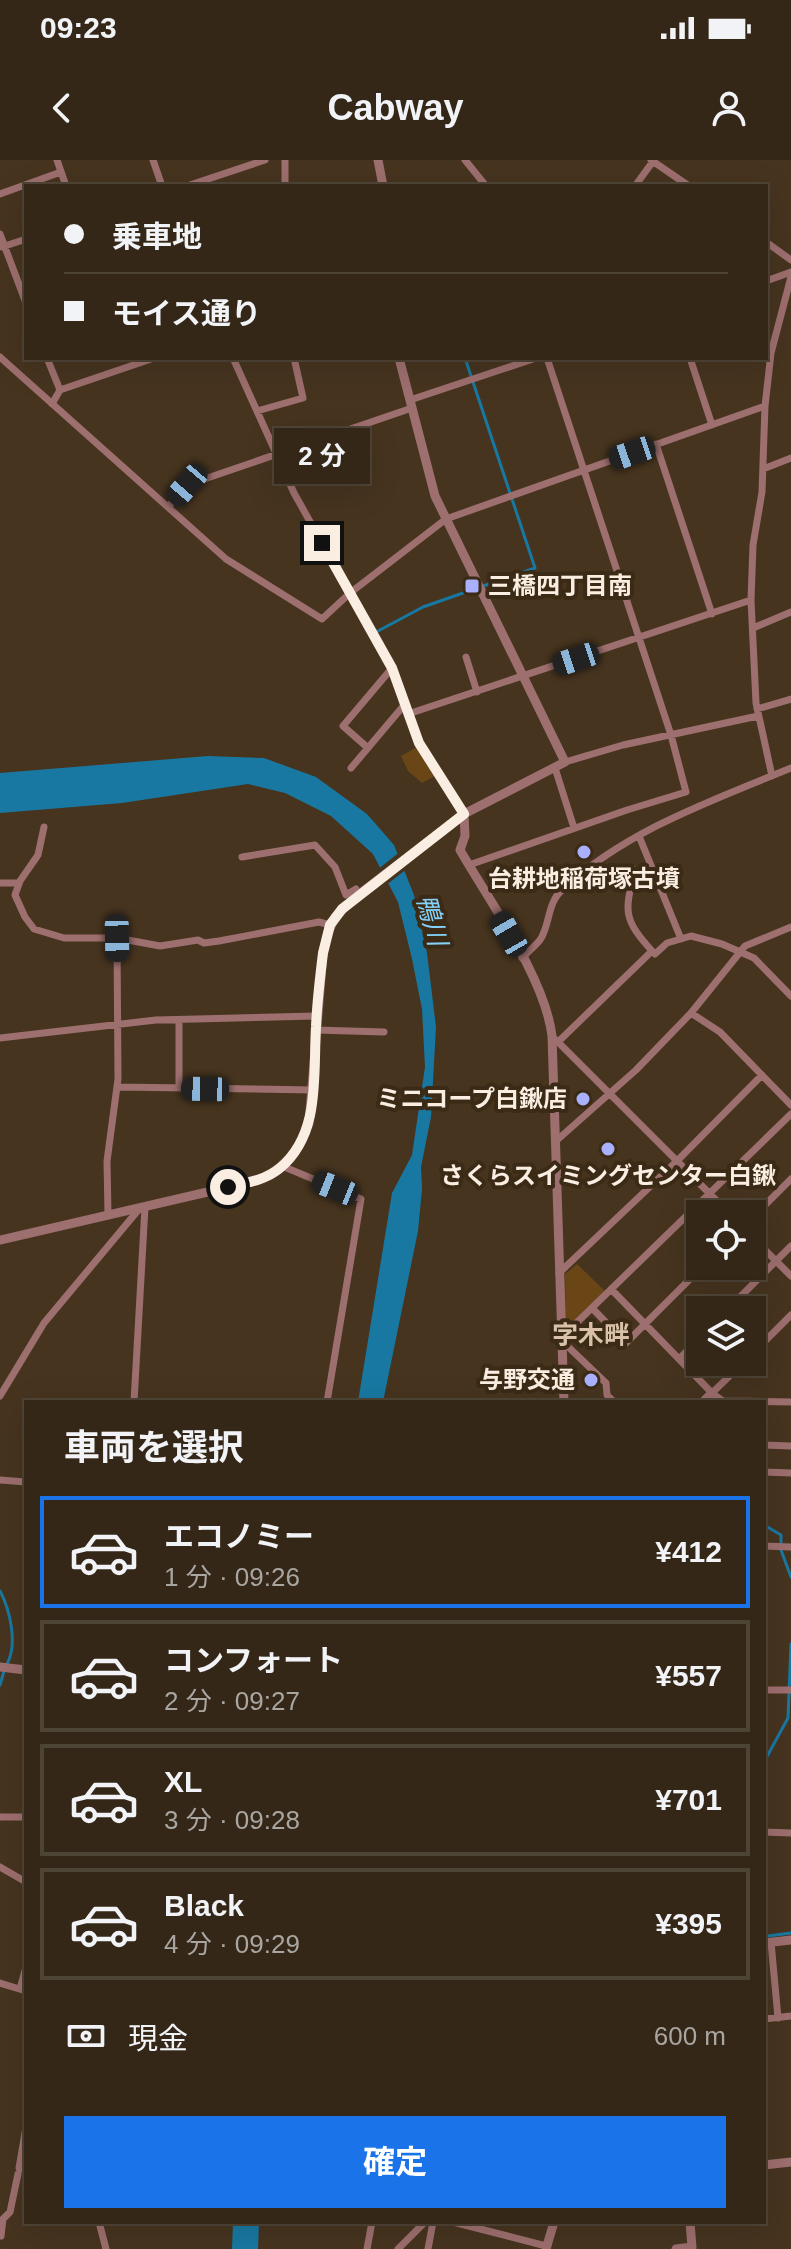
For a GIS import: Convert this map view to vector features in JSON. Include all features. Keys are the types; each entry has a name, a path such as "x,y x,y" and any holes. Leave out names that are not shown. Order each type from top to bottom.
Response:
{"street":[{"path":"57,160 65,184"},
{"path":"153,160 161,184"},
{"path":"192,184 238,164 265,160"},
{"path":"285,160 285,184"},
{"path":"378,160 383,184"},
{"path":"465,160 485,184"},
{"path":"636,184 653,160 686,184"},
{"path":"28,184 61,172"},
{"path":"0,194 24,185"},
{"path":"0,234 2,247 24,298"},
{"path":"2,247 24,240"},
{"path":"768,243 791,260"},
{"path":"768,281 791,275 771,353 760,515 753,545 751,600 757,713 772,776"},
{"path":"0,357 226,559 322,619 350,593 446,519 765,406"},
{"path":"48,360 60,390"},
{"path":"52,404 60,390 148,360"},
{"path":"234,360 294,493 392,668 419,743 464,814 465,836 460,850 549,1012 555,1039 564,1400"},
{"path":"257,411 303,398 294,360"},
{"path":"400,360 435,496 565,762"},
{"path":"168,507 187,485 277,455 531,360"},
{"path":"469,865 686,792 671,735 548,360"},
{"path":"691,360 712,425"},
{"path":"656,444 712,614"},
{"path":"763,469 791,458"},
{"path":"408,714 751,600"},
{"path":"753,628 791,612"},
{"path":"466,657 477,692"},
{"path":"368,748 343,726 392,668"},
{"path":"0,1240 255,1181 282,1166 306,1132 313,1090 323,953 330,925 359,890 464,814 565,762 671,735 721,726 791,699"},
{"path":"351,768 405,704"},
{"path":"555,768 574,828"},
{"path":"522,958 541,938 559,892 585,872 663,821 791,769"},
{"path":"44,827 38,855 19,883 15,895 34,929 64,938 117,938 160,946 198,940 204,943 319,922 330,925"},
{"path":"639,836 681,939"},
{"path":"242,857 315,845 335,867 346,895 359,890"},
{"path":"585,872 633,869 635,873 627,909 634,931 655,954 667,943 691,936 740,950 754,958 791,996"},
{"path":"0,883 19,883"},
{"path":"556,1141 611,1094 691,1013 740,950 791,927"},
{"path":"108,1215 107,1161 118,1087 117,938"},
{"path":"555,1039 652,951"},
{"path":"691,1013 720,1032 791,1105"},
{"path":"0,1038 119,1024 316,1016"},
{"path":"179,1020 179,1088"},
{"path":"315,1030 384,1032"},
{"path":"555,1039 716,1200"},
{"path":"559,1273 762,1075"},
{"path":"118,1087 313,1090"},
{"path":"562,1338 791,1114"},
{"path":"282,1166 361,1199 327,1400"},
{"path":"766,1204 791,1179"},
{"path":"0,1396 44,1323 143,1207"},
{"path":"134,1400 143,1207"},
{"path":"741,1296 791,1246"},
{"path":"766,1251 791,1276"},
{"path":"592,1308 626,1343 689,1280"},
{"path":"611,1289 722,1400"},
{"path":"766,1340 791,1315"},
{"path":"562,1338 606,1383 607,1395 612,1400"},
{"path":"679,1359 686,1352"},
{"path":"705,1400 730,1376"},
{"path":"766,1402 791,1402"},
{"path":"766,1445 791,1446"},
{"path":"766,1472 791,1473"},
{"path":"0,1480 24,1482"},
{"path":"766,1546 791,1547"},
{"path":"4,1667 24,1670"},
{"path":"766,1690 791,1690"},
{"path":"0,1817 24,1817"},
{"path":"766,1832 791,1833"},
{"path":"0,1867 24,1881"},
{"path":"778,2018 767,1942 791,1940"},
{"path":"0,1983 23,1990"},
{"path":"766,2019 791,2016"},
{"path":"1,2236 3,2219 10,2212 22,2172 19,2168 24,2139"},
{"path":"766,2165 791,2162"},
{"path":"100,2224 106,2249"},
{"path":"367,2249 372,2224"},
{"path":"398,2249 423,2224"},
{"path":"428,2249 433,2224"},
{"path":"460,2224 546,2248 553,2224"},
{"path":"676,2249 692,2247 690,2224"}],"shaded area":[{"path":"417,747 435,776 422,783 408,771 401,756"},
{"path":"577,1264 605,1291 571,1324 566,1322 565,1274"}],"water":[{"path":"208,756 264,758 316,777 367,814 394,845 414,895 427,953 436,1027 431,1117 421,1167 418,1231 383,1400 358,1400 392,1193 412,1155 425,1067 422,1009 412,959 398,902 373,854 331,816 285,793 248,784 122,803 0,813 0,773"},
{"path":"233,2224 259,2224 258,2249 232,2249"}],"pier":[{"path":"401,851 408,868 385,886 377,870"}],"waterway":[{"path":"378,631 423,607 535,568 466,360"},
{"path":"766,1526 781,1535 781,1550 791,1577"},
{"path":"0,1591 11,1627 12,1647 7,1664"},
{"path":"766,1758 788,1718 791,1644"},
{"path":"0,1685 4,1671"},
{"path":"766,1934 791,1933"}],"place":[{"name":"三橋四丁目南","path":"472,586"},
{"name":"台耕地稲荷塚古墳","path":"584,852"},
{"name":"ミニコープ白鍬店","path":"583,1099"},
{"name":"さくらスイミングセンター白鍬","path":"608,1149"},
{"name":"与野交通","path":"591,1380"}],"district":[{"name":"字木畔","path":"591,1335"}],"route":[{"path":"228,1187 255,1181 277,1171 290,1158 306,1132 311,1114 323,953 335,917 358,895 464,814 419,743 392,668 322,543"}],"water label":[{"name":"鴨川","path":"432,920"}]}
